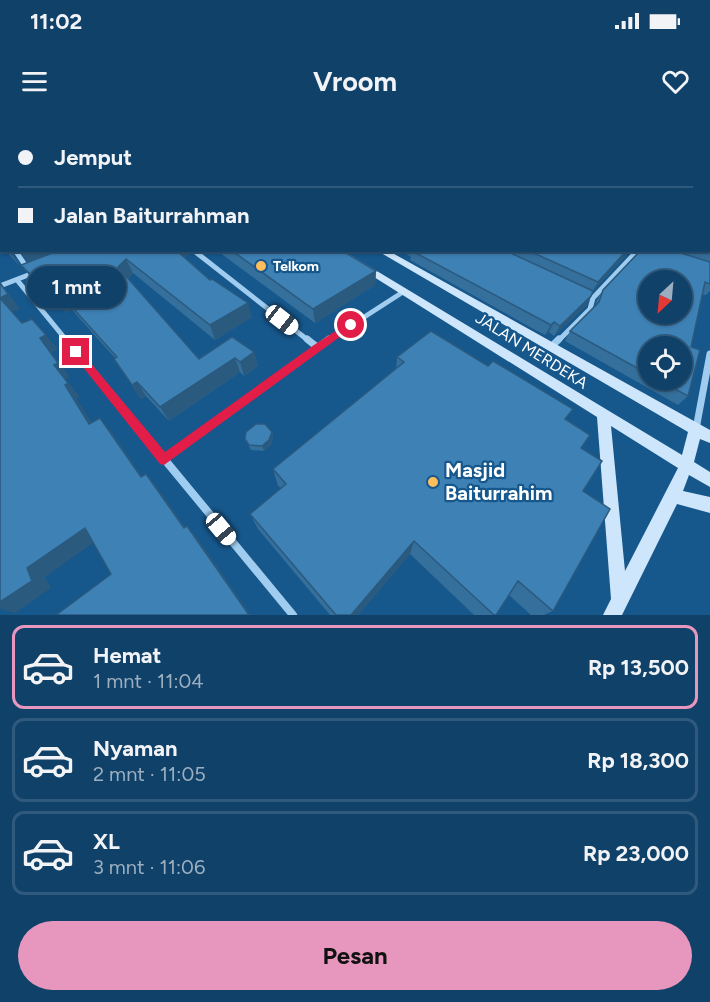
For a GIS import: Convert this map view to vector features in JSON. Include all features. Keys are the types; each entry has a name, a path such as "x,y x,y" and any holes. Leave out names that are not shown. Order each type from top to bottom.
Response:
{"main road":[{"name":"JALAN MERDEKA","path":"338,252 710,480"},
{"name":"JALAN MERDEKA","path":"384,252 710,437"},
{"path":"603,415 619,598"},
{"path":"612,615 673,496 686,466 696,429"},
{"path":"673,496 694,499 710,505"}],"street":[{"path":"16,252 31,274"},
{"path":"196,252 317,347"},
{"path":"551,347 590,309 593,298 636,252"},
{"path":"0,286 40,270"},
{"path":"17,280 293,615"},
{"path":"164,460 317,347 402,292"},
{"path":"583,293 593,298"},
{"path":"696,429 710,354"}],"building":[{"path":"55,252 178,252 210,280 212,279 248,303 210,325 126,259 118,267 199,359 232,337 254,352 240,362 235,358 160,407 137,382 132,385 114,359 117,357 62,296 56,299 37,276 33,277 21,265"},
{"path":"234,252 344,252 376,271 313,309"},
{"path":"414,252 508,252 593,291 591,296 560,326 554,322 551,325"},
{"path":"531,252 625,252 598,282"},
{"path":"639,252 678,252 710,262 710,284 705,282 692,342 692,336 638,336 638,368 570,331 599,302 603,290"},
{"path":"0,283 8,294 0,298"},
{"path":"0,298 22,323 32,319 46,335 40,338 58,363 54,365 68,383 65,385 89,424 100,418 141,477 146,474 184,528 187,526 249,615 56,615 111,574 85,528 27,568 32,581 0,602"},
{"name":"Masjid Baiturrahim","path":"431,331 488,366 493,361 573,409 565,419 590,435 581,448 602,461 583,491 610,509 553,611 518,581 494,615 414,541 351,615 336,615 250,514 286,484 273,469 404,362 397,357"},
{"path":"692,347 700,350 692,381"},
{"path":"677,390 690,390 688,396"},
{"path":"256,424 265,424 272,432 269,440 262,446 249,445 245,439 246,432"}],"place":[{"name":"Telkom","path":"261,266"},
{"name":"Masjid Baiturrahim","path":"433,482"}],"route":[{"path":"76,352 164,460 317,347 351,325"}]}
